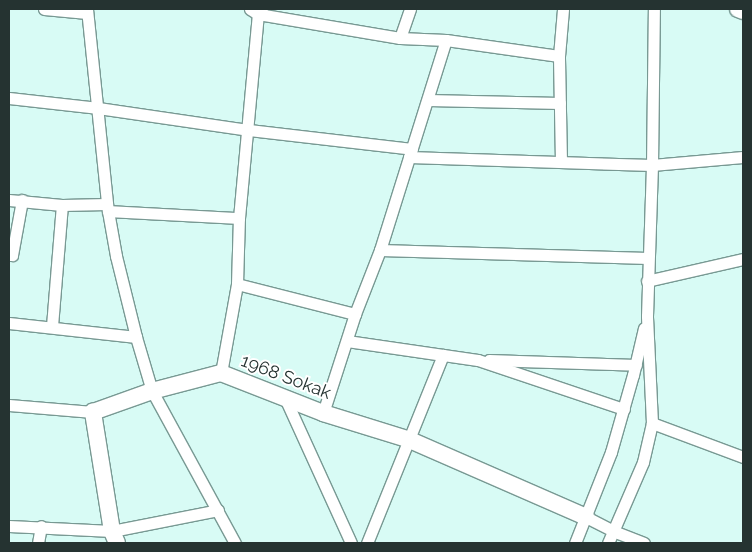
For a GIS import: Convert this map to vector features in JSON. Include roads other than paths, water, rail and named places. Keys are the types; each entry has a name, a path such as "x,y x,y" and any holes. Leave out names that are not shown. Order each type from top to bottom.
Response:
{"street":[{"path":"44,9 87,11 107,208 116,256 136,337 152,391 235,543"},
{"path":"400,38 410,9"},
{"path":"561,162 560,56 563,9"},
{"path":"608,543 643,462 652,423 646,316 652,165 654,9"},
{"path":"738,9 743,11"},
{"path":"221,373 237,284 239,218 249,130 257,11 400,38 446,40 560,56"},
{"path":"323,413 355,314 380,250 446,40"},
{"path":"9,98 98,108 410,153 561,162 652,165 743,157"},
{"path":"428,100 560,103"},
{"path":"9,200 239,218"},
{"path":"9,255 12,255 22,200"},
{"path":"52,326 62,204"},
{"path":"380,250 648,258"},
{"path":"647,281 743,259"},
{"path":"237,284 355,314"},
{"path":"575,543 611,452 636,365 646,316"},
{"path":"9,323 52,326 136,337"},
{"path":"347,341 475,360 636,365"},
{"path":"367,543 443,355"},
{"path":"475,360 624,409"},
{"name":"1968 Sokak","path":"93,412 152,391 221,373 323,413 410,440 586,517"},
{"path":"285,398 350,543"},
{"path":"9,405 93,412 115,537"},
{"path":"652,423 743,457"},
{"path":"9,526 41,526 115,537 218,510"},
{"path":"586,517 613,531 644,543"},
{"path":"38,543 41,526"}]}
